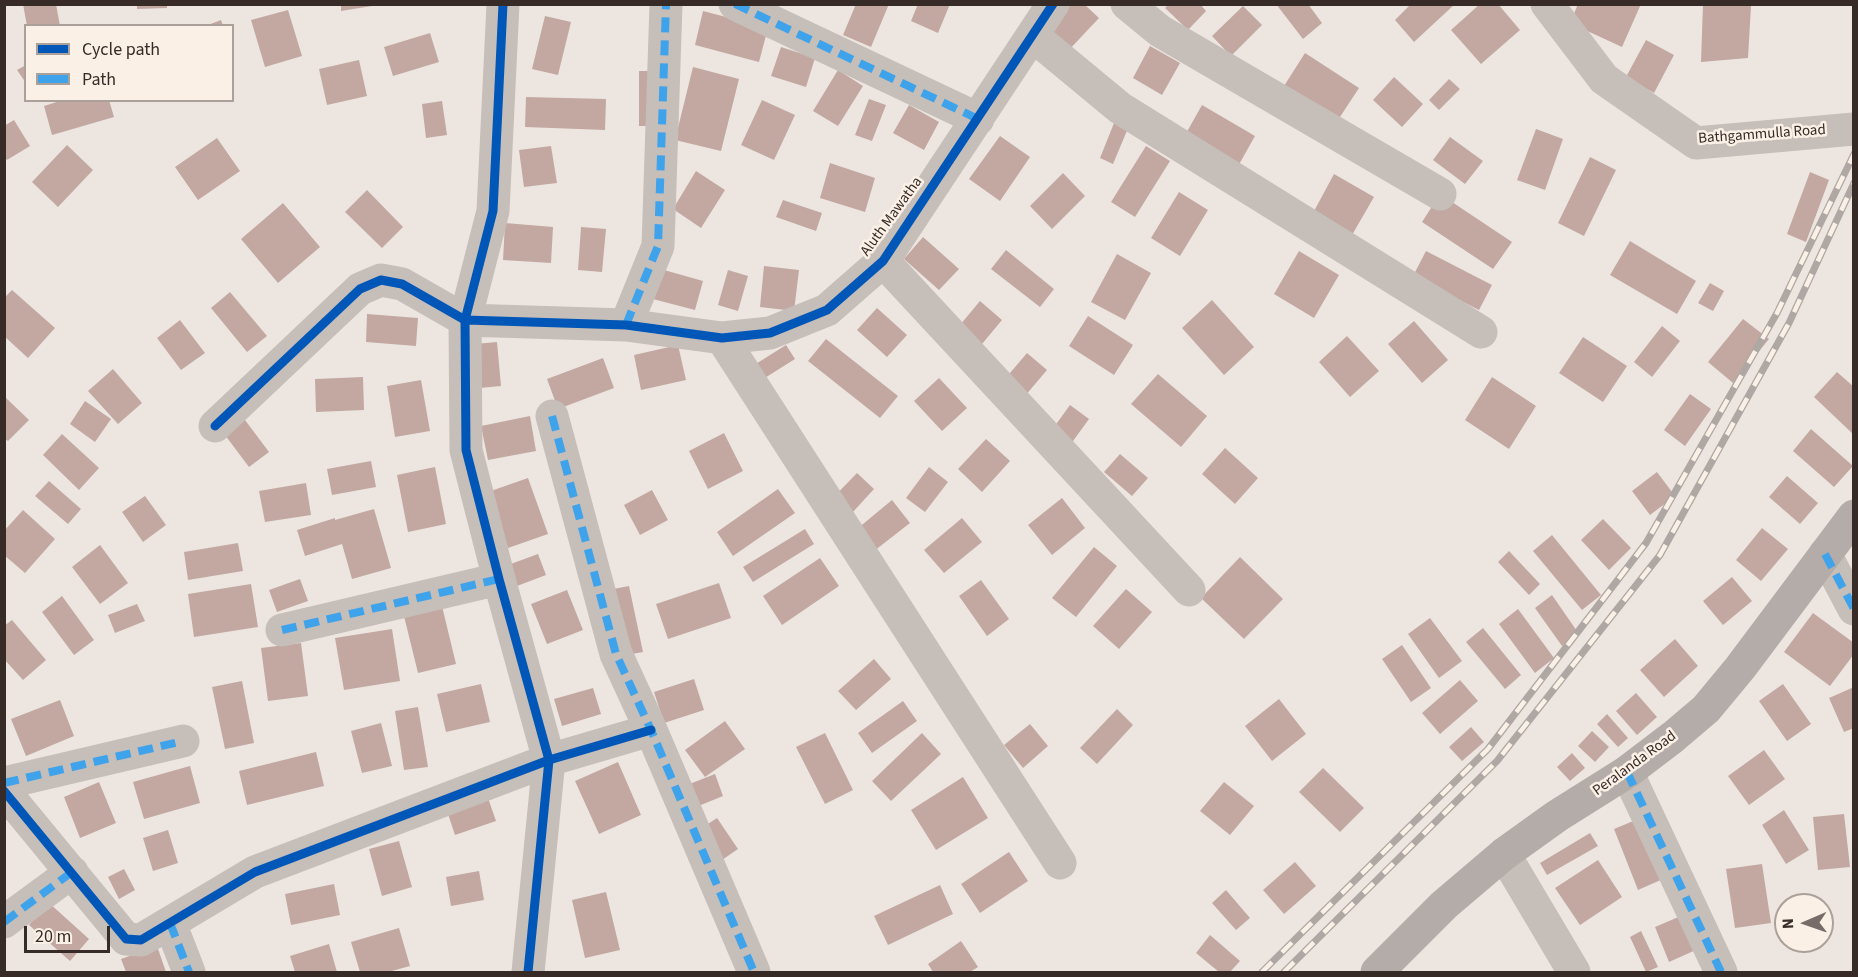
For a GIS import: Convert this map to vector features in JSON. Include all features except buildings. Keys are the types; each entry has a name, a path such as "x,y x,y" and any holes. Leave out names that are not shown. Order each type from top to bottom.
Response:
{"main road":[{"name":"Peralanda Road","path":"1377,972 1444,905 1504,854 1557,816 1627,772 1706,709 1740,668 1854,516"}],"street":[{"path":"503,4 493,211 465,320 466,450 549,760 528,972"},
{"path":"626,325 658,246 666,4"},
{"path":"735,4 978,118"},
{"name":"Aluth Mawatha","path":"465,320 626,325 722,338 770,333 827,310 883,261 1053,4"},
{"path":"1127,4 1160,31 1440,194"},
{"name":"Bathgammulla Road","path":"1547,4 1604,79 1696,143 1854,129"},
{"path":"1033,36 1120,108 1481,332"},
{"path":"883,261 1189,590"},
{"path":"215,426 360,289 381,280 402,284 465,320"},
{"path":"722,338 1060,863"},
{"path":"552,416 616,654 651,730 754,972"},
{"path":"1825,554 1854,609"},
{"path":"282,630 499,579"},
{"path":"4,791 126,939 141,940 255,872 549,760 651,730"},
{"path":"4,783 183,741"},
{"path":"1627,772 1721,972"},
{"path":"1504,854 1574,972"},
{"path":"4,922 72,872"},
{"path":"170,923 189,972"}],"railway":[{"path":"1262,972 1488,749 1646,543 1777,313 1854,154"},
{"path":"1284,972 1497,761 1660,555 1789,323 1854,183"}],"marked path":[{"path":"626,325 658,246 666,4"},
{"path":"735,4 978,119"},
{"path":"552,416 616,654 651,730 754,972"},
{"path":"1825,554 1854,609"},
{"path":"282,630 499,579"},
{"path":"4,783 183,741"},
{"path":"1627,772 1721,972"},
{"path":"4,922 72,872"},
{"path":"170,923 189,972"}],"cycle path":[{"path":"503,4 493,211 465,320 466,450 549,760 528,972"},
{"path":"215,426 360,289 381,280 402,284 465,320 626,325 722,338 770,333 827,310 883,261 1053,4"},
{"path":"4,791 126,939 141,940 255,872 549,760 651,730"}]}
